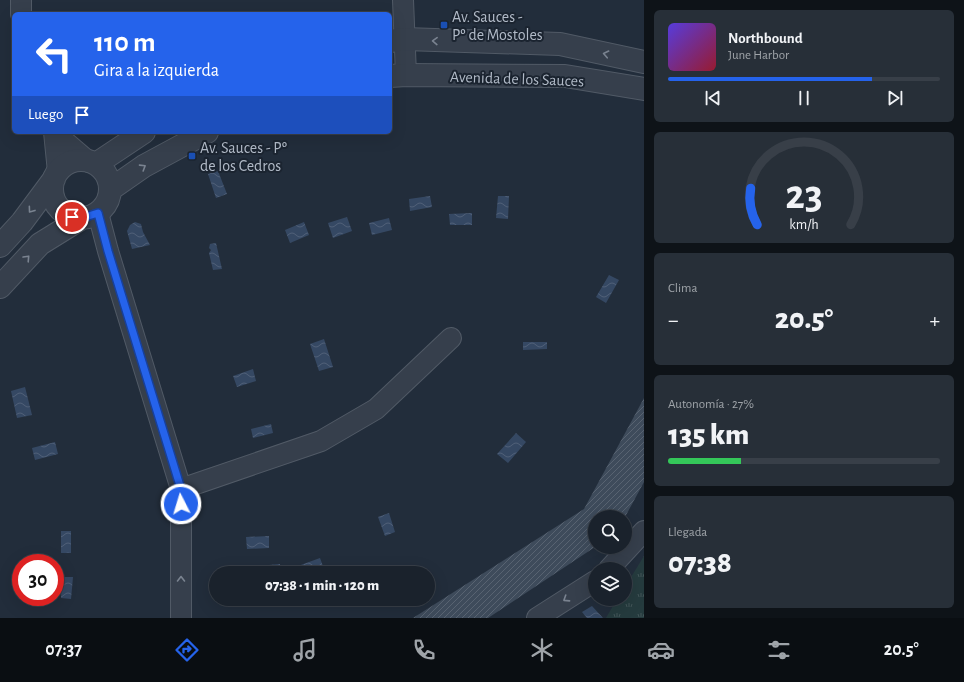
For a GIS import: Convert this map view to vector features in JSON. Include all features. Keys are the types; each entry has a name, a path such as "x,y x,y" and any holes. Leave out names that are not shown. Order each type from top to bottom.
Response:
{"street":[{"path":"21,0 21,12"},
{"path":"398,76 397,40 403,0"},
{"name":"Avenida de los Sauces","path":"397,40 560,44 644,62"},
{"name":"Avenida de los Sauces","path":"398,76 564,76 644,89"},
{"path":"54,134 56,175 52,193 57,206 64,213 72,217 90,216"},
{"path":"57,134 93,163 109,180 111,189"},
{"path":"0,246 22,222 56,175 66,164 78,160 93,163 141,134"},
{"path":"0,287 40,244 90,216 104,206 111,189 144,166 203,134"},
{"path":"90,216 108,251 181,489 181,618"},
{"path":"181,489 321,442 376,409 450,338"},
{"path":"615,562 644,531"},
{"path":"537,618 588,585"}],"green space":[{"path":"644,556 644,618 606,618 613,606 632,606 632,576"}],"water":[{"path":"218,171 227,194 216,198 208,174"},
{"path":"430,196 432,207 410,211 409,199"},
{"path":"498,196 509,196 508,219 496,218"},
{"path":"472,213 472,225 450,225 449,214"},
{"path":"347,217 352,231 333,238 328,223"},
{"path":"389,218 392,230 372,235 369,223"},
{"path":"135,222 141,224 143,232 150,245 132,249 127,231 130,225"},
{"path":"304,222 309,235 290,243 285,230"},
{"path":"216,243 222,269 213,270 209,253 211,250 209,248 210,244"},
{"path":"609,275 619,280 606,303 596,297"},
{"path":"324,339 333,367 319,371 310,344"},
{"path":"523,342 547,342 547,349 523,350"},
{"path":"253,369 256,381 237,387 233,376"},
{"path":"25,387 32,415 17,418 11,391"},
{"path":"271,424 273,433 253,438 251,429"},
{"path":"516,433 526,442 508,463 497,454"},
{"path":"55,442 58,454 35,460 32,448"},
{"path":"389,513 395,532 385,536 378,517"},
{"path":"61,531 71,531 71,553 61,553"},
{"path":"269,536 269,548 247,549 246,537"},
{"path":"320,558 323,566 298,566"},
{"path":"280,564 280,566 269,566"},
{"path":"64,577 73,577 71,599 64,598"},
{"path":"592,606 603,618 587,618 582,612"}],"building":[{"path":"644,398 644,482 629,510 588,510 588,552 488,618 413,618 432,606 435,606 435,604 584,509"}],"place":[{"name":"Av. Sauces - Pº de Mostoles","path":"444,25"},
{"name":"Av. Sauces - Pº de los Cedros","path":"192,156"}],"route":[{"path":"72,217 90,217 98,213 108,251 181,489 181,504"}]}
